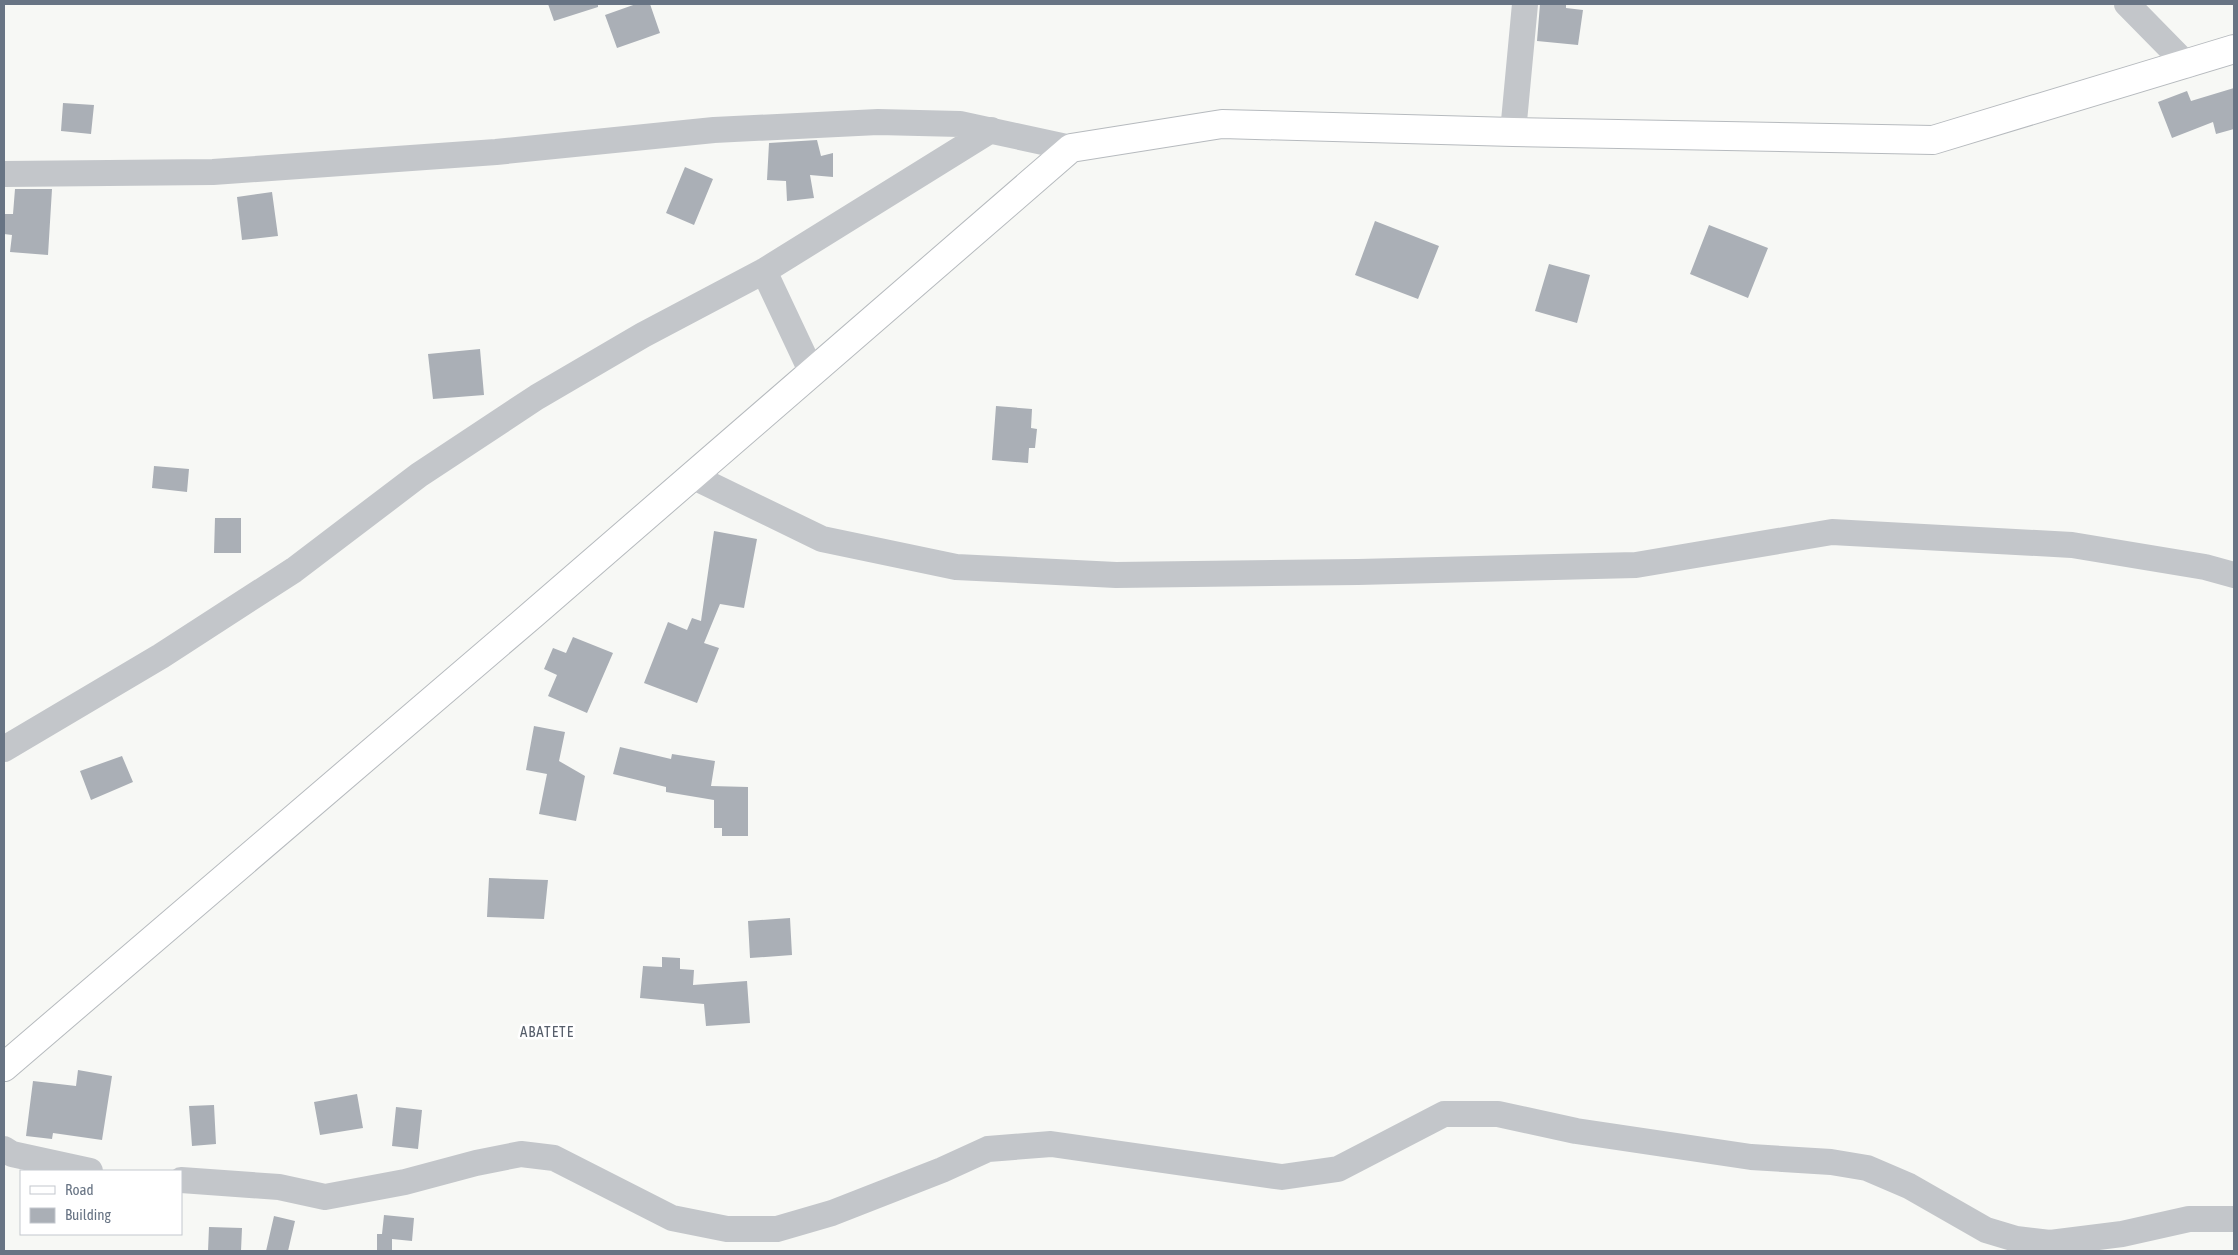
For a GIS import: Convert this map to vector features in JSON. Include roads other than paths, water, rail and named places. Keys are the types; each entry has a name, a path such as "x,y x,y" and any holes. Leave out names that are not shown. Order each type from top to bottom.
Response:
{"main road":[{"path":"4,1067 1071,148 1222,124 1933,140 2187,65 2234,49"}],"street":[{"path":"1513,132 1525,4"},
{"path":"2127,4 2187,65"},
{"path":"4,174 213,172 496,152 714,130 878,122 960,124 1071,148"},
{"path":"4,749 161,656 294,570 419,476 537,396 643,335 764,271 991,130"},
{"path":"764,271 812,372"},
{"path":"692,476 822,539 956,567 1116,575 1358,572 1636,565 1832,532 2072,545 2205,567 2234,575"},
{"path":"182,1180 279,1187 325,1197 405,1182 476,1163 521,1154 554,1158 672,1218 727,1229 777,1229 832,1213 942,1170 988,1149 1051,1144 1282,1177 1338,1169 1444,1114 1498,1114 1576,1131 1741,1155 1831,1162 1867,1168 1909,1186 1986,1230 2016,1239 2050,1242 2122,1234 2189,1219 2234,1219"},
{"path":"4,1149 12,1154 85,1170"}],"district":[{"name":"ABATETE","path":"547,1031"}]}
